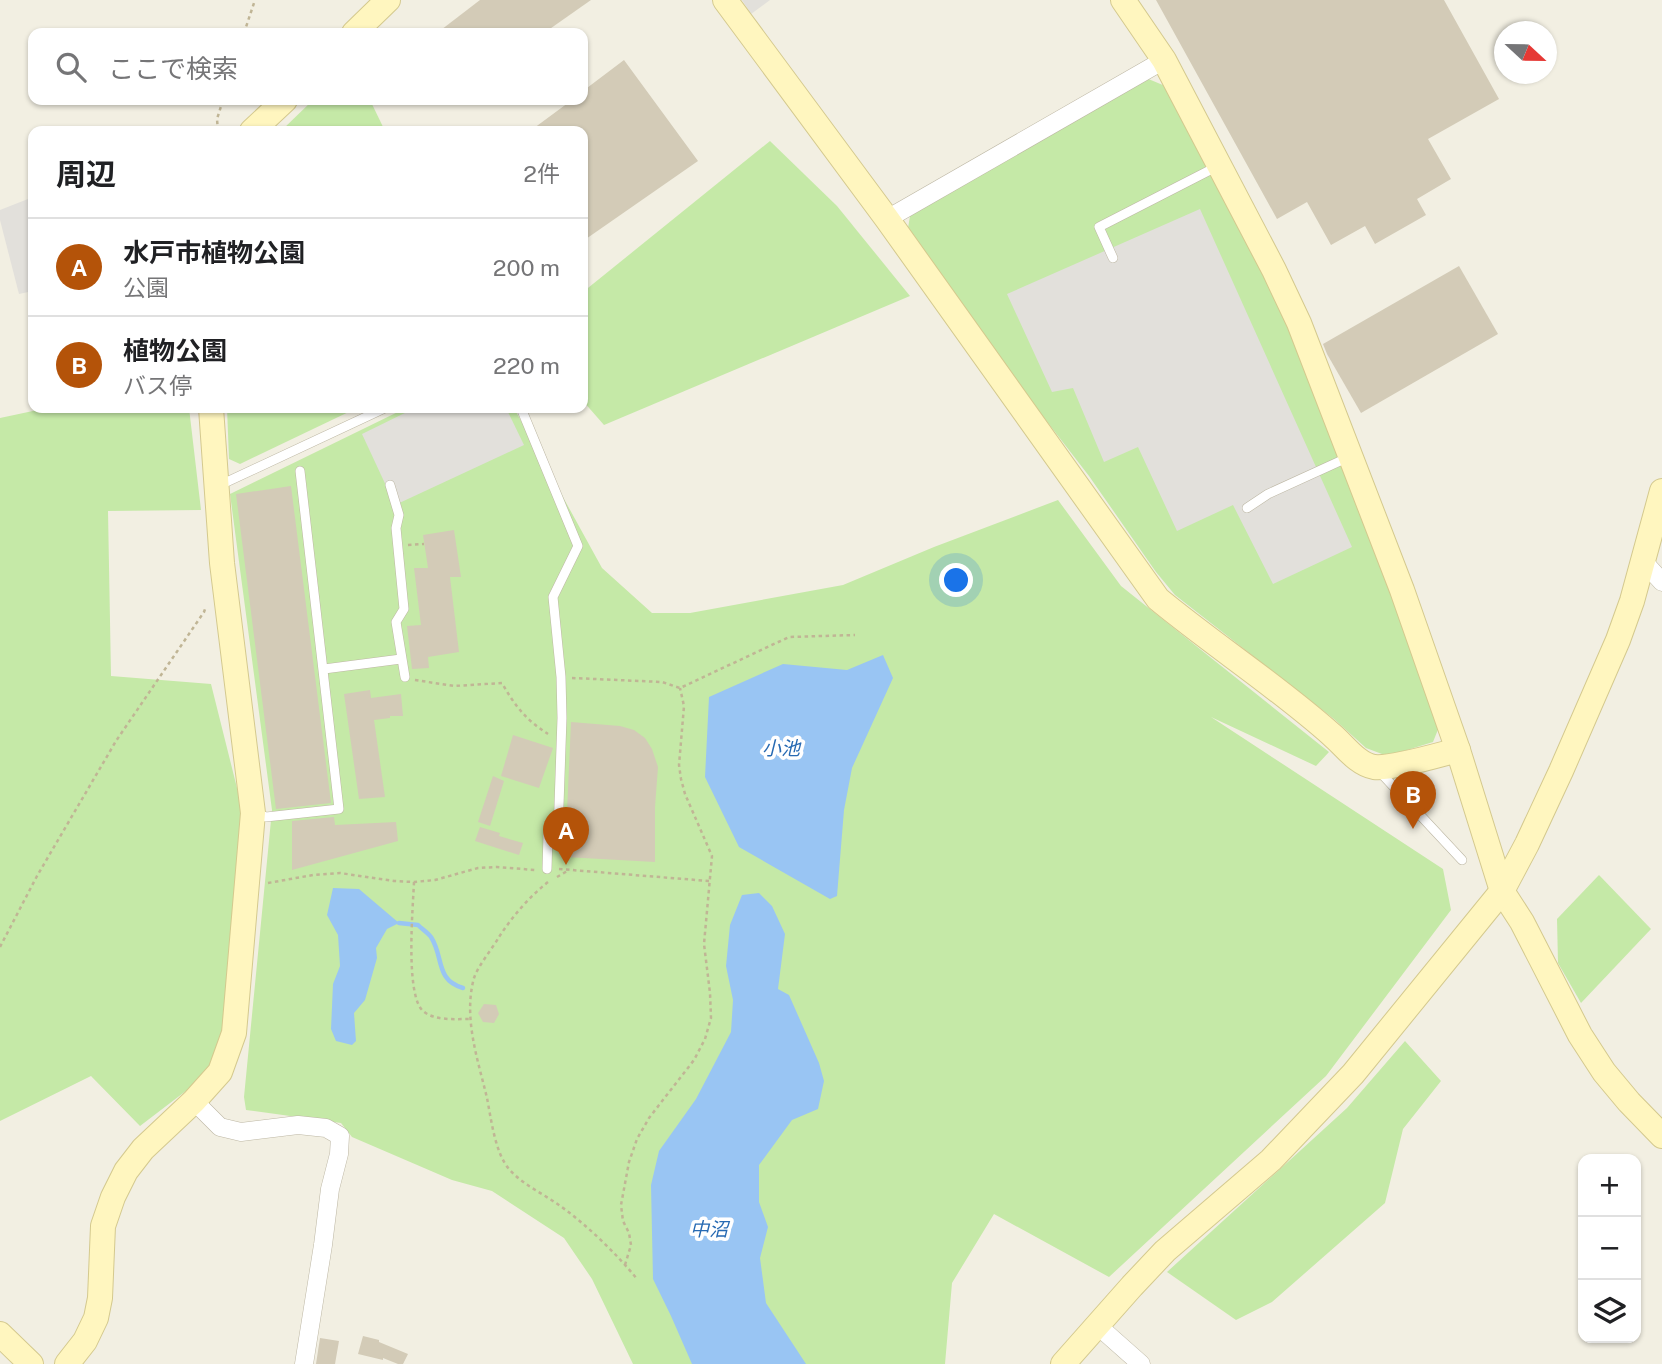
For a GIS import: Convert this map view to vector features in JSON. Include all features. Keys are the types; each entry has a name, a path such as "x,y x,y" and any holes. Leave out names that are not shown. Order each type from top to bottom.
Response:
{"street":[{"path":"359,28 388,0"},
{"path":"725,0 887,219 1158,599 1333,735 1363,764 1376,767 1458,750"},
{"path":"1122,0 1164,60 1299,323 1402,590 1458,750 1502,891 1522,922 1580,1035 1604,1072 1662,1136"},
{"path":"887,219 1164,60"},
{"path":"257,126 280,105"},
{"path":"68,1364 85,1341 96,1318 100,1298 103,1226 126,1171 143,1149 194,1101 220,1072 234,1033 253,813 222,563 211,413"},
{"path":"1063,1364 1165,1251 1271,1160 1344,1083 1502,891 1527,844 1613,652 1632,601 1662,491"},
{"path":"1643,561 1662,582"},
{"path":"194,1101 220,1127 241,1132 298,1125 326,1128 340,1136 304,1364"},
{"path":"1097,1325 1141,1364"},
{"path":"0,1334 31,1364"}],"lane":[{"path":"1112,258 1099,227 1219,165"},
{"path":"217,486 374,413"},
{"path":"523,413 578,546 553,597 561,677 562,739 558,834 548,834 547,869"},
{"path":"1247,508 1268,494 1351,456"},
{"path":"253,813 266,817 339,809 300,471"},
{"path":"390,485 398,515 396,528 404,609 396,622 405,677"},
{"path":"324,669 401,659"},
{"path":"1376,767 1462,860"}],"path":[{"path":"246,28 255,0"},
{"path":"218,126 221,105"},
{"path":"0,947 37,876 116,741 204,612 209,600"},
{"path":"561,677 662,682 680,688 789,637 855,635"},
{"path":"405,677 426,683 454,686 502,684 515,705 532,724 562,739"},
{"path":"625,1265 631,1245 621,1205 629,1162 637,1139 649,1118 694,1060 705,1039 711,1018 704,944 712,856 685,794 678,765 684,706 680,688"},
{"path":"247,885 340,873 414,882 497,867 710,881"},
{"path":"569,870 533,894 502,932 475,976 471,1019 476,1054 496,1141 507,1167 573,1216 637,1279"},
{"path":"414,882 412,983 416,1002 424,1012 433,1016 471,1019"}],"green space":[{"path":"1146,78 1170,88 1283,310 1401,607 1439,727 1433,742 1394,754 1382,754 1366,748 1334,719 1175,595 907,234 910,216"},
{"path":"308,105 372,105 383,126 286,126"},
{"path":"770,141 837,206 910,296 604,425 588,407 588,288"},
{"path":"28,412 190,413 201,510 108,511 111,676 211,684 247,828 223,1050 212,1071 140,1126 91,1076 0,1121 0,418"},
{"path":"227,413 347,413 240,464 229,459"},
{"path":"396,413 517,413 602,568 652,613 690,613 843,585 1058,500 1121,586 1329,752 1316,766 1211,717 1443,869 1451,910 1326,1076 1109,1277 994,1214 952,1283 945,1364 633,1364 592,1279 564,1238 492,1191 452,1180 352,1137 341,1123 246,1110 244,1097 272,810 230,494"},
{"path":"1599,875 1651,929 1581,1003 1558,963 1557,919"},
{"path":"1405,1041 1441,1081 1403,1129 1385,1203 1272,1302 1236,1320 1167,1272 1347,1108"}],"shaded area":[{"path":"742,0 770,0 751,14"},
{"path":"28,199 28,292 19,294 0,220 0,210"},
{"path":"1200,209 1352,547 1273,584 1233,505 1177,531 1138,447 1104,462 1073,388 1052,392 1007,294"},
{"path":"405,413 508,413 524,445 395,505 362,434"}],"water":[{"name":"小池","path":"883,655 893,678 852,768 844,810 837,896 830,899 739,847 705,777 709,697 783,664 847,670"},
{"path":"333,888 359,889 399,923 387,929 376,948 377,958 365,1000 354,1013 356,1041 352,1045 336,1041 331,1029 333,984 340,966 338,935 327,915"},
{"name":"中沼","path":"759,893 772,906 785,934 778,989 789,995 819,1063 824,1081 818,1109 792,1120 759,1165 759,1202 768,1227 760,1258 766,1303 806,1364 692,1364 653,1279 651,1185 659,1151 696,1099 731,1032 733,1000 726,966 730,925 742,895"}],"building":[{"path":"480,0 591,0 551,28 444,28"},
{"path":"1156,0 1444,0 1499,99 1428,139 1451,179 1417,199 1426,215 1375,244 1365,226 1331,245 1307,202 1277,219"},
{"path":"624,60 698,161 588,238 588,126 537,126 565,105 588,105 588,87"},
{"path":"1459,266 1498,334 1361,413 1323,344"},
{"path":"291,486 331,803 276,809 236,494"},
{"path":"454,530 461,577 450,577 459,652 428,657 429,668 412,669 407,626 421,625 414,568 428,568 423,535"},
{"path":"370,690 371,698 401,694 403,716 374,720 385,797 359,799 344,694"},
{"path":"571,722 620,726 634,730 645,738 652,749 658,767 655,862 565,857"},
{"path":"513,735 553,748 539,788 501,776"},
{"path":"493,776 504,781 490,826 478,822"},
{"path":"334,817 335,825 396,822 398,841 292,870 292,821"},
{"path":"480,827 523,843 519,855 475,841"},
{"path":"484,1004 496,1005 499,1014 494,1023 483,1022 478,1013"},
{"path":"363,1336 379,1340 408,1354 403,1364 358,1354"},
{"path":"320,1338 339,1341 335,1364 316,1364"}],"waterway":[{"path":"399,923 418,925 430,936 444,974 454,984 463,988"}],"place":[{"name":"植物公園","path":"1413,829"},
{"name":"水戸市植物公園","path":"566,865"}]}
